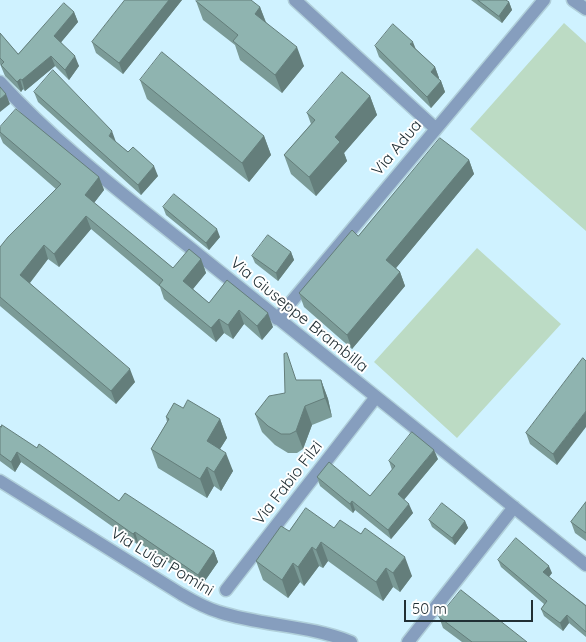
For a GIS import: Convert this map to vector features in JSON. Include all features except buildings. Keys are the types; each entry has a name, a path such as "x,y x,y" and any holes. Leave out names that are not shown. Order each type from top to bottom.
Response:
{"street":[{"path":"295,0 436,128"},
{"name":"Via Adua","path":"277,319 544,0"},
{"path":"573,0 586,9"},
{"name":"Via Giuseppe Brambilla","path":"0,82 18,108 277,319 586,565"},
{"name":"Via Fabio Filzi","path":"226,590 376,397"},
{"name":"Via Luigi Pomini","path":"0,481 180,594 204,606 228,615 334,636 351,642"},
{"path":"408,642 514,507"}],"green space":[{"path":"564,23 586,43 586,231 470,129"},
{"path":"477,248 561,324 457,438 374,362"}]}
